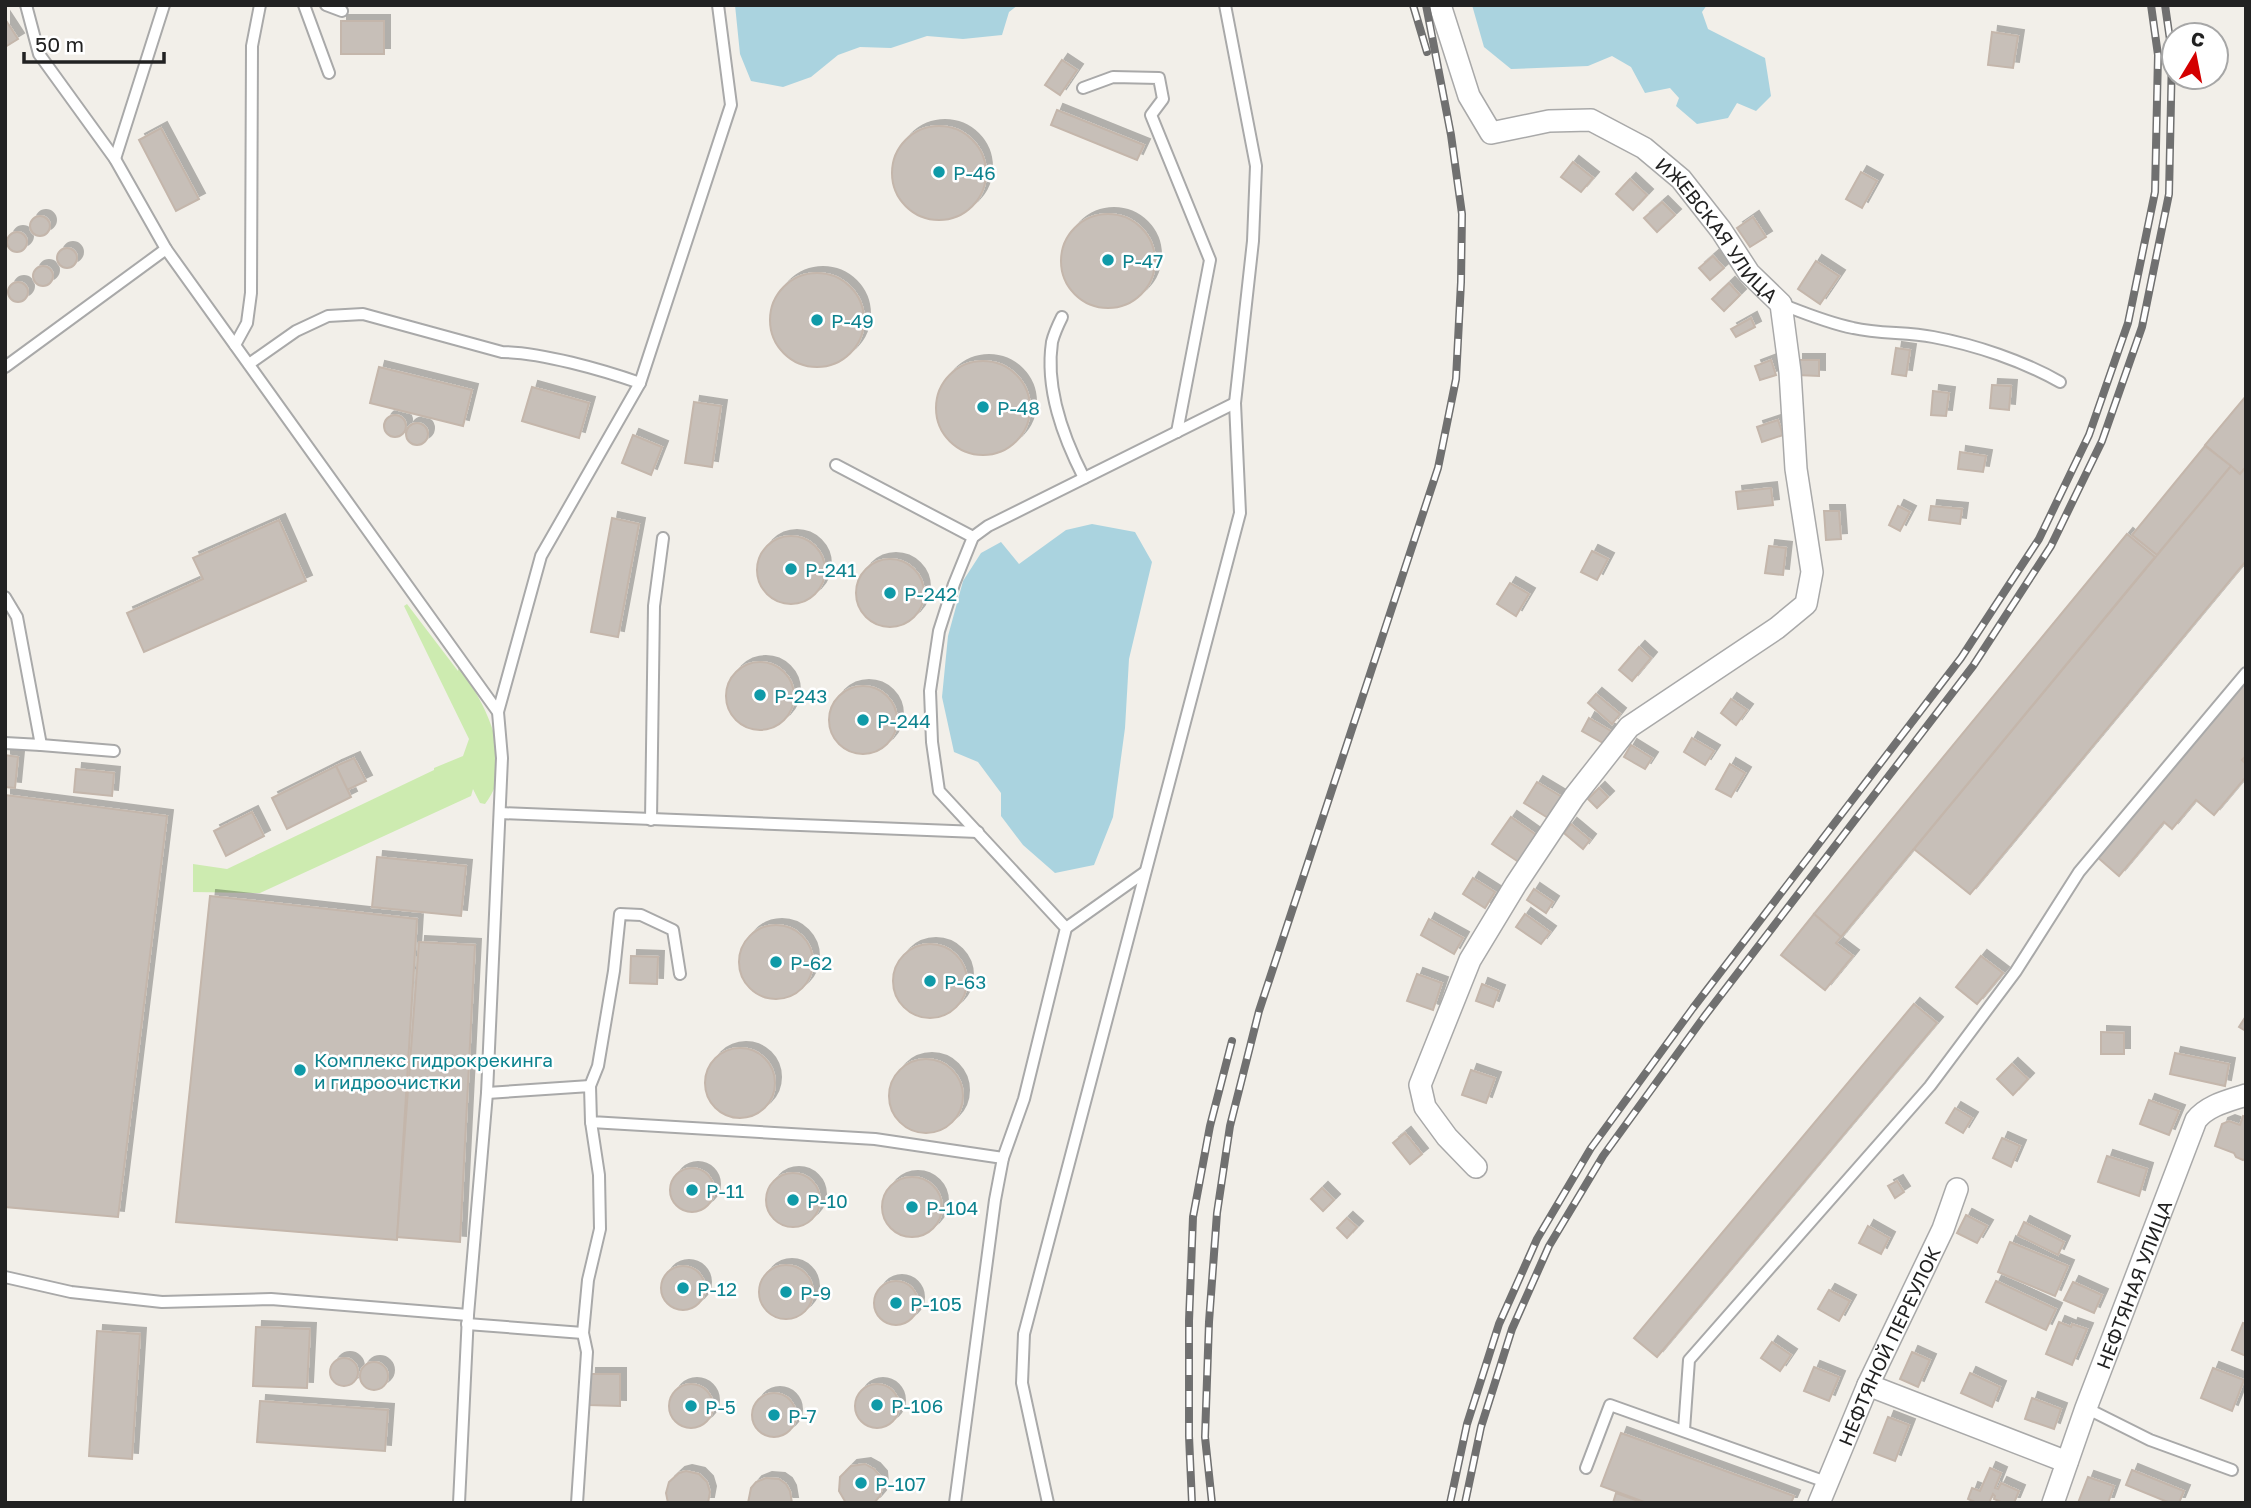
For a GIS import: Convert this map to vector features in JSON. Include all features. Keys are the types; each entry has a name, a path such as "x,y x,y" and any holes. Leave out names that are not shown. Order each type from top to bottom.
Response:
{"street":[{"name":"ИЖЕВСКАЯ УЛИЦА","path":"1440,5 1469,96 1491,133 1549,121 1591,120 1644,148 1681,179 1721,230 1749,273 1781,304 1790,372 1796,469 1812,572 1806,604 1777,628 1629,727 1574,797 1470,960 1420,1085 1425,1107 1447,1137 1476,1167"},
{"name":"НЕФТЯНАЯ УЛИЦА","path":"2053,1503 2086,1408 2196,1120 2202,1112 2212,1107 2246,1095"},
{"name":"НЕФТЯНОЙ ПЕРЕУЛОК","path":"1819,1503 1867,1385 1943,1229 1957,1189"},
{"path":"1867,1385 2067,1462"}],"lane":[{"path":"26,5 39,54 115,159 166,249 498,712"},
{"path":"115,159 164,5"},
{"path":"235,345 247,323 251,293 252,46 260,5"},
{"path":"304,5 329,73"},
{"path":"326,5 342,11"},
{"path":"459,1503 468,1319 487,1093 502,758 498,712 541,556 640,383 731,105 718,5"},
{"path":"1048,1503 1022,1383 1024,1334 1241,513 1235,403 1253,241 1256,166 1225,5"},
{"path":"1083,88 1113,77 1159,78 1163,99 1151,115 1210,260 1177,432"},
{"path":"5,368 166,249"},
{"path":"1781,304 1823,321 1855,329 1933,337 1964,344 2029,365 2060,382"},
{"path":"249,364 296,331 328,316 362,314 502,352 517,352 615,374 640,383"},
{"path":"1062,317 1052,340 1051,375 1067,446 1084,478"},
{"path":"1066,928 939,791 932,742 930,691 939,631 954,584 973,537 988,526 1235,403"},
{"path":"836,465 973,537"},
{"path":"651,820 654,606 663,538"},
{"path":"5,597 17,617 41,745"},
{"path":"1684,1430 1689,1360 1930,1086 2016,971 2080,873 2246,673"},
{"path":"5,743 114,751"},
{"path":"500,813 978,832"},
{"path":"955,1503 995,1200 1003,1158 1024,1099 1066,928 1145,872"},
{"path":"577,1503 587,1352 583,1333 588,1280 600,1229 599,1175 591,1122 590,1086 598,1066 614,971 620,914 641,915 673,930 680,974"},
{"path":"487,1093 590,1086"},
{"path":"591,1122 875,1139 1003,1158"},
{"path":"5,1277 71,1292 162,1302 271,1299 583,1333"},
{"path":"1587,1468 1610,1405 1826,1482"},
{"path":"2086,1408 2150,1440 2232,1471"}],"green space":[{"path":"407,604 458,671 459,666 487,715 498,752 498,770 494,788 485,804 480,803 473,789 471,796 260,893 193,892 193,864 227,869 463,756 469,739 404,606"}],"water":[{"path":"735,5 1018,5 1009,12 1002,35 963,39 927,36 891,48 860,47 838,55 811,77 783,87 751,81 740,54"},
{"path":"1472,5 1707,5 1702,12 1708,29 1765,58 1771,96 1756,111 1737,103 1728,118 1697,124 1676,106 1679,98 1670,88 1645,93 1631,67 1612,56 1588,66 1511,69 1484,47"},
{"path":"1092,524 1135,532 1152,562 1129,659 1125,728 1113,817 1094,865 1055,873 1023,845 1001,816 1001,793 978,762 954,752 942,697 948,636 963,581 981,553 1001,542 1019,564 1066,530"}],"building":[{"path":"5,19 18,39 5,47"},
{"path":"341,21 384,21 384,54 341,54"},
{"path":"1992,32 2018,36 2013,68 1988,65"},
{"path":"1062,60 1077,70 1060,95 1045,85"},
{"path":"1057,110 1144,145 1137,160 1051,125"},
{"name":"Р-46","path":"939,126 957,129 972,140 983,155 986,173 983,191 972,206 957,217 939,220 921,217 906,206 895,191 892,173 895,155 906,140 921,129"},
{"path":"161,128 199,199 176,211 139,140"},
{"path":"1573,162 1593,178 1581,192 1561,177"},
{"path":"1861,172 1877,181 1862,208 1846,199"},
{"path":"1630,179 1647,195 1633,210 1616,194"},
{"path":"1662,202 1675,215 1657,232 1644,218"},
{"name":"Р-47","path":"1108,214 1126,217 1141,228 1152,243 1155,261 1152,279 1141,294 1126,305 1108,308 1090,305 1075,294 1064,279 1061,261 1064,243 1075,228 1090,217"},
{"path":"40,216 47,219 50,226 47,233 40,236 33,233 30,226 33,219"},
{"path":"1753,217 1766,237 1750,247 1737,228"},
{"path":"17,232 24,235 27,242 24,249 17,252 10,249 7,242 10,235"},
{"path":"67,248 74,251 77,258 74,265 67,268 60,265 57,258 60,251"},
{"path":"1713,256 1724,268 1710,280 1699,268"},
{"path":"1816,261 1839,276 1820,304 1798,289"},
{"path":"43,266 50,269 53,276 50,283 43,286 36,283 33,276 36,269"},
{"name":"Р-49","path":"817,273 835,276 850,287 861,302 864,320 861,338 850,353 835,364 817,367 799,364 784,353 773,338 770,320 773,302 784,287 799,276"},
{"path":"18,282 25,285 28,292 25,299 18,302 11,299 8,292 11,285"},
{"path":"1729,283 1740,295 1724,311 1712,299"},
{"path":"1751,318 1755,327 1736,337 1731,329"},
{"path":"1896,348 1910,350 1906,376 1892,374"},
{"path":"1771,360 1776,375 1760,380 1755,366"},
{"path":"1797,360 1819,360 1819,376 1797,375"},
{"name":"Р-48","path":"983,361 1001,364 1016,375 1027,390 1030,408 1027,426 1016,441 1001,452 983,455 965,452 950,441 939,426 936,408 939,390 950,375 965,364"},
{"path":"379,367 472,390 463,426 370,403"},
{"path":"1992,385 2011,386 2009,410 1990,408"},
{"path":"532,387 589,403 579,438 522,421"},
{"path":"1933,391 1949,393 1946,416 1931,415"},
{"path":"2246,396 2246,467 2240,474 2205,445"},
{"path":"694,402 721,406 712,467 685,463"},
{"path":"395,415 405,422 406,426 399,436 395,437 385,430 384,426 391,416"},
{"path":"1778,420 1783,435 1762,442 1757,427"},
{"path":"417,423 427,430 428,434 421,444 417,445 407,438 406,434 413,424"},
{"path":"633,435 662,447 651,475 622,463"},
{"path":"2205,446 2231,466 2157,555 2132,535"},
{"path":"1960,452 1986,456 1983,472 1958,469"},
{"path":"2231,466 2240,474 2246,467 2246,561 1970,894 1914,849"},
{"path":"1771,488 1773,505 1738,509 1736,492"},
{"path":"1898,506 1910,512 1900,531 1889,525"},
{"path":"1931,506 1962,509 1960,524 1929,520"},
{"path":"1824,511 1839,511 1841,539 1826,540"},
{"path":"612,518 639,524 618,637 591,632"},
{"path":"279,520 306,581 144,652 127,613 203,579 193,558"},
{"path":"2127,534 2155,557 1841,937 1814,914"},
{"name":"Р-241","path":"791,536 804,539 815,546 822,557 825,570 822,583 815,594 804,601 791,604 778,601 767,594 760,583 757,570 760,557 767,546 778,539"},
{"path":"1769,546 1786,548 1783,575 1765,573"},
{"path":"1592,551 1608,559 1597,580 1581,572"},
{"name":"Р-242","path":"890,559 903,562 914,569 921,580 924,593 921,606 914,617 903,624 890,627 877,624 866,617 859,606 856,593 859,580 866,569 877,562"},
{"path":"1510,583 1529,594 1516,616 1497,604"},
{"path":"1639,647 1651,658 1632,681 1619,670"},
{"name":"Р-243","path":"760,662 773,665 784,672 791,683 794,696 791,709 784,720 773,727 760,730 747,727 736,720 729,709 726,696 729,683 736,672 747,665"},
{"path":"2246,680 2246,756 2242,760 2246,764 2246,777 2214,815 2196,800 2172,829 2164,822 2119,876 2096,856"},
{"name":"Р-244","path":"863,686 876,689 887,696 894,707 897,720 894,733 887,744 876,751 863,754 850,751 839,744 832,733 829,720 832,707 839,696 850,689"},
{"path":"1596,694 1620,714 1612,724 1588,703"},
{"path":"1731,699 1747,710 1736,725 1721,713"},
{"path":"1589,718 1611,731 1603,743 1582,731"},
{"path":"1692,738 1714,751 1705,765 1684,752"},
{"path":"1631,745 1652,758 1645,769 1624,757"},
{"path":"5,755 18,757 15,788 5,787"},
{"path":"354,758 366,781 347,790 336,766"},
{"path":"1730,764 1745,773 1731,797 1716,789"},
{"path":"336,766 351,797 287,829 272,798"},
{"path":"76,769 114,773 112,796 74,792"},
{"path":"1537,782 1562,797 1548,818 1524,803"},
{"path":"1599,788 1608,797 1597,808 1588,799"},
{"path":"5,795 167,816 118,1217 5,1207"},
{"path":"252,812 264,836 226,856 214,831"},
{"path":"1511,817 1539,837 1520,863 1492,844"},
{"path":"1571,824 1590,840 1583,849 1564,833"},
{"path":"377,857 466,866 461,916 372,907"},
{"path":"1473,878 1495,892 1485,908 1463,894"},
{"path":"1534,889 1553,902 1546,913 1527,900"},
{"name":"Комплекс гидрокрекинга и гидроочистки","path":"210,896 417,919 397,1240 176,1222"},
{"path":"1525,914 1550,932 1541,944 1516,927"},
{"path":"1814,914 1841,937 1836,943 1853,956 1825,990 1781,955"},
{"path":"1429,919 1463,938 1454,954 1421,935"},
{"name":"Р-62","path":"776,925 790,928 802,936 810,948 813,962 810,976 802,988 790,996 776,999 762,996 750,988 742,976 739,962 742,948 750,936 762,928"},
{"path":"419,942 475,945 460,1242 397,1237"},
{"name":"Р-63","path":"930,944 944,947 956,955 964,967 967,981 964,995 956,1007 944,1015 930,1018 916,1015 904,1007 896,995 893,981 896,967 904,955 916,947"},
{"path":"631,956 658,957 657,984 630,983"},
{"path":"1981,956 2003,973 1977,1004 1956,987"},
{"path":"1417,974 1442,983 1433,1010 1407,1001"},
{"path":"1482,984 1499,991 1493,1007 1476,1001"},
{"path":"1914,1004 1937,1023 1657,1357 1634,1338"},
{"path":"2246,1016 2246,1031 2239,1027"},
{"path":"2101,1032 2124,1033 2124,1054 2101,1054"},
{"path":"740,1048 765,1058 775,1083 765,1108 740,1118 715,1108 705,1083 715,1058"},
{"path":"2175,1053 2229,1064 2225,1086 2170,1074"},
{"path":"926,1059 940,1062 952,1070 960,1082 963,1096 960,1110 952,1122 940,1130 926,1133 912,1130 900,1122 892,1110 889,1096 892,1082 900,1070 912,1062"},
{"path":"2012,1064 2028,1079 2013,1095 1997,1079"},
{"path":"1471,1070 1495,1078 1486,1103 1462,1095"},
{"path":"2149,1100 2179,1111 2169,1135 2140,1124"},
{"path":"1955,1108 1972,1118 1963,1133 1946,1123"},
{"path":"2243,1116 2246,1117 2246,1158 2243,1160 2234,1153 2215,1146 2222,1124 2229,1121 2240,1125"},
{"path":"1405,1133 1422,1154 1410,1164 1393,1143"},
{"path":"2002,1138 2020,1146 2011,1167 1993,1158"},
{"path":"2107,1156 2147,1169 2139,1196 2098,1182"},
{"name":"Р-11","path":"692,1168 708,1174 714,1190 708,1206 692,1212 676,1206 670,1190 676,1174"},
{"name":"Р-10","path":"793,1173 812,1181 820,1200 812,1219 793,1227 774,1219 766,1200 774,1181"},
{"name":"Р-104","path":"912,1177 929,1182 937,1190 942,1207 937,1224 929,1232 912,1237 895,1232 887,1224 882,1207 887,1190 895,1182"},
{"path":"1897,1181 1904,1192 1895,1198 1888,1186"},
{"path":"1322,1188 1334,1200 1323,1211 1311,1199"},
{"path":"1966,1215 1987,1226 1977,1243 1957,1233"},
{"path":"1347,1218 1357,1227 1347,1238 1337,1228"},
{"path":"2024,1222 2064,1242 2058,1255 2018,1235"},
{"path":"1868,1226 1889,1238 1881,1254 1859,1243"},
{"path":"2010,1242 2068,1266 2055,1296 1998,1272"},
{"name":"Р-9","path":"786,1265 805,1273 813,1292 805,1311 786,1319 767,1311 759,1292 767,1273"},
{"name":"Р-12","path":"683,1266 699,1272 705,1288 699,1304 683,1310 667,1304 661,1288 667,1272"},
{"name":"Р-105","path":"896,1281 912,1287 918,1303 912,1319 896,1325 880,1319 874,1303 880,1287"},
{"path":"1996,1281 2056,1309 2046,1330 1986,1302"},
{"path":"2073,1282 2102,1295 2094,1313 2064,1300"},
{"path":"1829,1290 1850,1301 1839,1321 1818,1309"},
{"path":"2059,1322 2087,1329 2072,1365 2046,1354"},
{"path":"2243,1323 2246,1324 2246,1356 2232,1350"},
{"path":"256,1327 310,1329 307,1388 253,1386"},
{"path":"97,1331 140,1334 132,1459 89,1456"},
{"path":"1772,1342 1791,1355 1780,1371 1761,1358"},
{"path":"1912,1352 1930,1360 1918,1387 1900,1379"},
{"path":"344,1358 354,1362 358,1372 354,1382 344,1386 334,1382 330,1372 334,1362"},
{"path":"374,1362 384,1366 388,1376 384,1386 374,1390 364,1386 360,1376 364,1366"},
{"path":"1814,1367 1839,1377 1829,1401 1804,1391"},
{"path":"2213,1368 2244,1380 2232,1411 2201,1398"},
{"path":"1970,1373 2000,1387 1992,1407 1961,1393"},
{"path":"590,1374 620,1374 620,1406 589,1405"},
{"name":"Р-5","path":"691,1384 707,1390 713,1406 707,1422 691,1428 675,1422 669,1406 675,1390"},
{"name":"Р-106","path":"877,1384 893,1390 899,1406 893,1422 877,1428 861,1422 855,1406 861,1390"},
{"name":"Р-7","path":"774,1393 790,1399 796,1415 790,1431 774,1437 758,1431 752,1415 758,1399"},
{"path":"2032,1398 2061,1409 2054,1429 2025,1419"},
{"path":"260,1401 388,1410 385,1451 257,1442"},
{"path":"1888,1417 1909,1425 1895,1461 1874,1453"},
{"path":"1621,1433 1794,1496 1791,1503 1647,1503 1601,1486"},
{"name":"Р-107","path":"865,1464 881,1477 880,1496 874,1503 846,1503 839,1491 840,1477 851,1466"},
{"path":"1990,1468 2001,1473 1995,1488 1998,1489 2001,1483 2019,1491 2014,1503 2003,1503 1994,1499 1993,1494 1989,1503 1977,1503 1968,1499 1972,1488 1980,1491"},
{"path":"2132,1470 2184,1491 2179,1503 2170,1503 2126,1485"},
{"path":"686,1471 699,1474 707,1482 710,1492 708,1503 668,1503 666,1493 669,1482 679,1473"},
{"path":"2088,1477 2114,1486 2108,1503 2078,1503"},
{"path":"766,1478 779,1479 786,1484 792,1503 748,1503 751,1488 756,1482"},
{"path":"1616,1493 1644,1503 1613,1503"}],"railway":[{"path":"1413,5 1427,52"},
{"path":"1212,1503 1205,1437 1209,1322 1217,1213 1230,1126 1259,1011 1438,468 1456,379 1462,214 1451,135 1426,5"},
{"path":"1450,1503 1467,1424 1499,1324 1537,1239 1591,1148 1693,1008 1961,658 2039,539 2089,435 2128,323 2155,192 2158,55 2151,5"},
{"path":"1465,1503 1481,1427 1512,1329 1549,1246 1603,1156 1704,1017 1973,666 2051,546 2102,441 2142,327 2169,194 2172,54 2165,5"},
{"path":"1192,1503 1189,1321 1193,1217 1210,1126 1232,1041"}],"place":[{"name":"Р-46","path":"939,172"},
{"name":"Р-47","path":"1108,260"},
{"name":"Р-49","path":"817,320"},
{"name":"Р-48","path":"983,407"},
{"name":"Р-241","path":"791,569"},
{"name":"Р-242","path":"890,593"},
{"name":"Р-243","path":"760,695"},
{"name":"Р-244","path":"863,720"},
{"name":"Р-62","path":"776,962"},
{"name":"Р-63","path":"930,981"},
{"name":"Комплекс гидрокрекинга и гидроочистки","path":"300,1070"},
{"name":"Р-11","path":"692,1190"},
{"name":"Р-10","path":"793,1200"},
{"name":"Р-104","path":"912,1207"},
{"name":"Р-12","path":"683,1288"},
{"name":"Р-9","path":"786,1292"},
{"name":"Р-105","path":"896,1303"},
{"name":"Р-106","path":"877,1405"},
{"name":"Р-5","path":"691,1406"},
{"name":"Р-7","path":"774,1415"},
{"name":"Р-107","path":"861,1483"}]}
